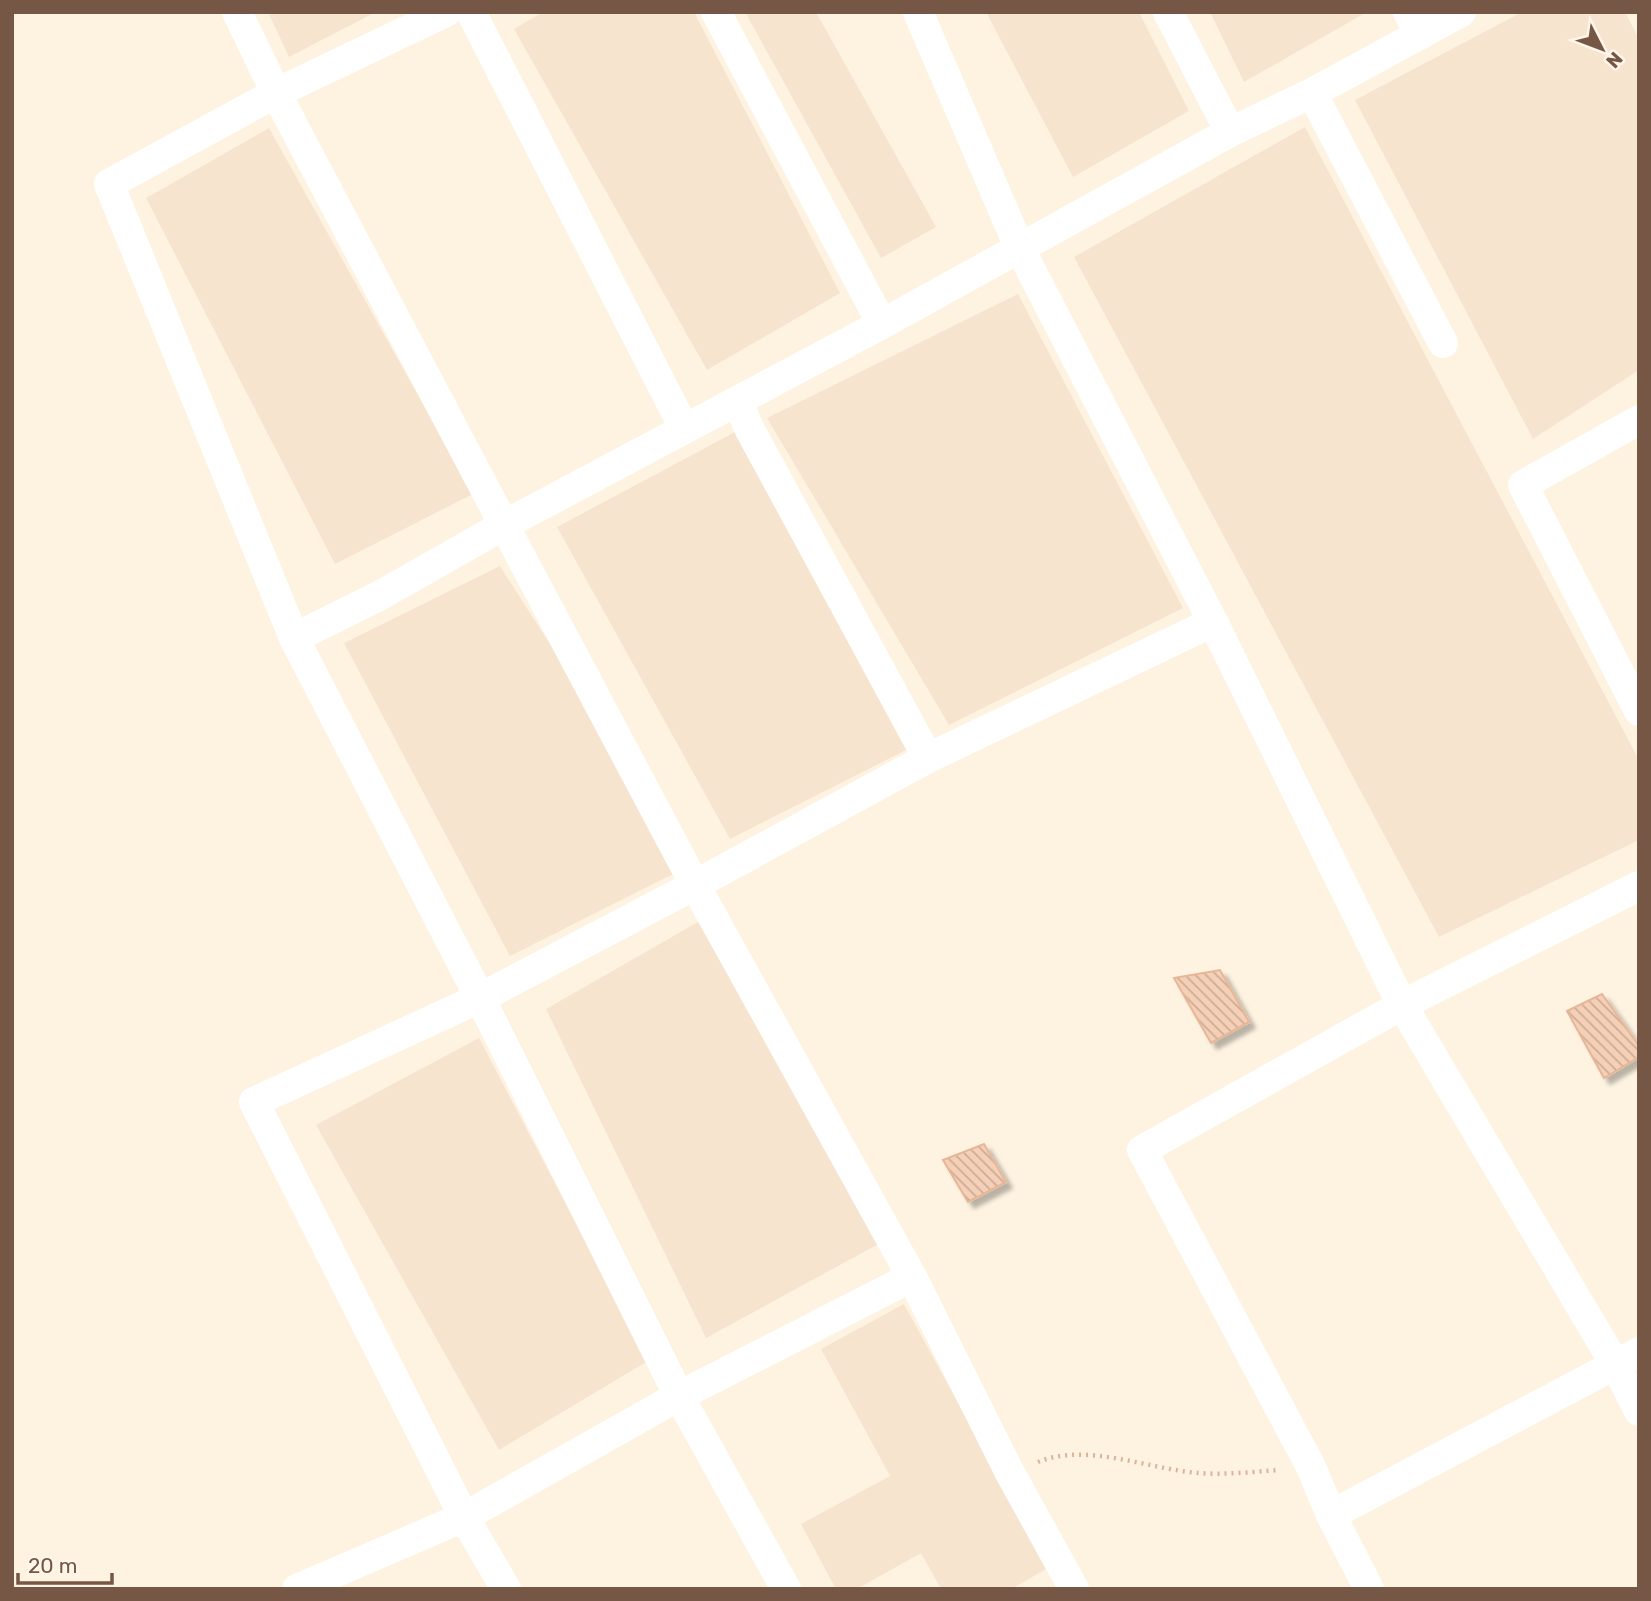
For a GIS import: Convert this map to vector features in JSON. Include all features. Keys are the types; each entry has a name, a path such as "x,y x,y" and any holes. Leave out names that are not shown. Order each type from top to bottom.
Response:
{"street":[{"path":"237,12 276,93 695,885 912,1277 1010,1473 1074,1589"},
{"path":"446,12 276,93 109,184 294,638 480,998 679,1396 786,1589"},
{"path":"471,12 684,428"},
{"path":"716,12 882,324"},
{"path":"918,12 1020,249 1213,622 1402,1005 1627,1358 1639,1410"},
{"path":"1168,12 1230,132"},
{"path":"294,638 379,596 504,525 882,324 1230,132 1312,93 1414,24 1461,12"},
{"path":"1312,93 1443,343"},
{"path":"737,401 750,430 928,758"},
{"path":"1639,420 1523,485 1639,711"},
{"path":"506,1589 464,1517 254,1102 480,998 928,758 1213,622"},
{"path":"1369,1589 1331,1515 1311,1467 1142,1150 1402,1005 1639,886"},
{"path":"297,1589 464,1517 679,1396 912,1277"},
{"path":"1331,1515 1627,1358"}],"path":[{"path":"1010,1473 1051,1456 1090,1455 1198,1473 1263,1472 1311,1467"}],"shaded area":[{"path":"268,12 376,12 289,57"},
{"path":"543,12 694,12 840,293 707,370 514,29"},
{"path":"745,12 816,12 936,227 881,258"},
{"path":"986,12 1139,12 1189,111 1073,177"},
{"path":"1210,12 1367,12 1244,82"},
{"path":"1522,12 1625,12 1639,39 1639,370 1533,439 1355,100"},
{"path":"1305,127 1639,760 1639,840 1439,937 1074,257"},
{"path":"269,128 473,494 335,564 146,198"},
{"path":"1018,294 1183,608 949,725 767,418"},
{"path":"735,432 906,750 730,839 557,527"},
{"path":"500,566 691,865 510,956 344,643"},
{"path":"698,922 884,1241 706,1338 546,1009"},
{"path":"479,1038 648,1361 499,1450 316,1125"},
{"path":"904,1304 1048,1568 1011,1589 941,1589 921,1553 857,1589 836,1589 801,1524 890,1476 821,1349"}],"building":[{"path":"1220,970 1249,1022 1211,1043 1174,978"},
{"path":"1602,994 1639,1046 1639,1057 1604,1078 1567,1011"},
{"path":"984,1144 1006,1182 968,1202 943,1160"}]}
